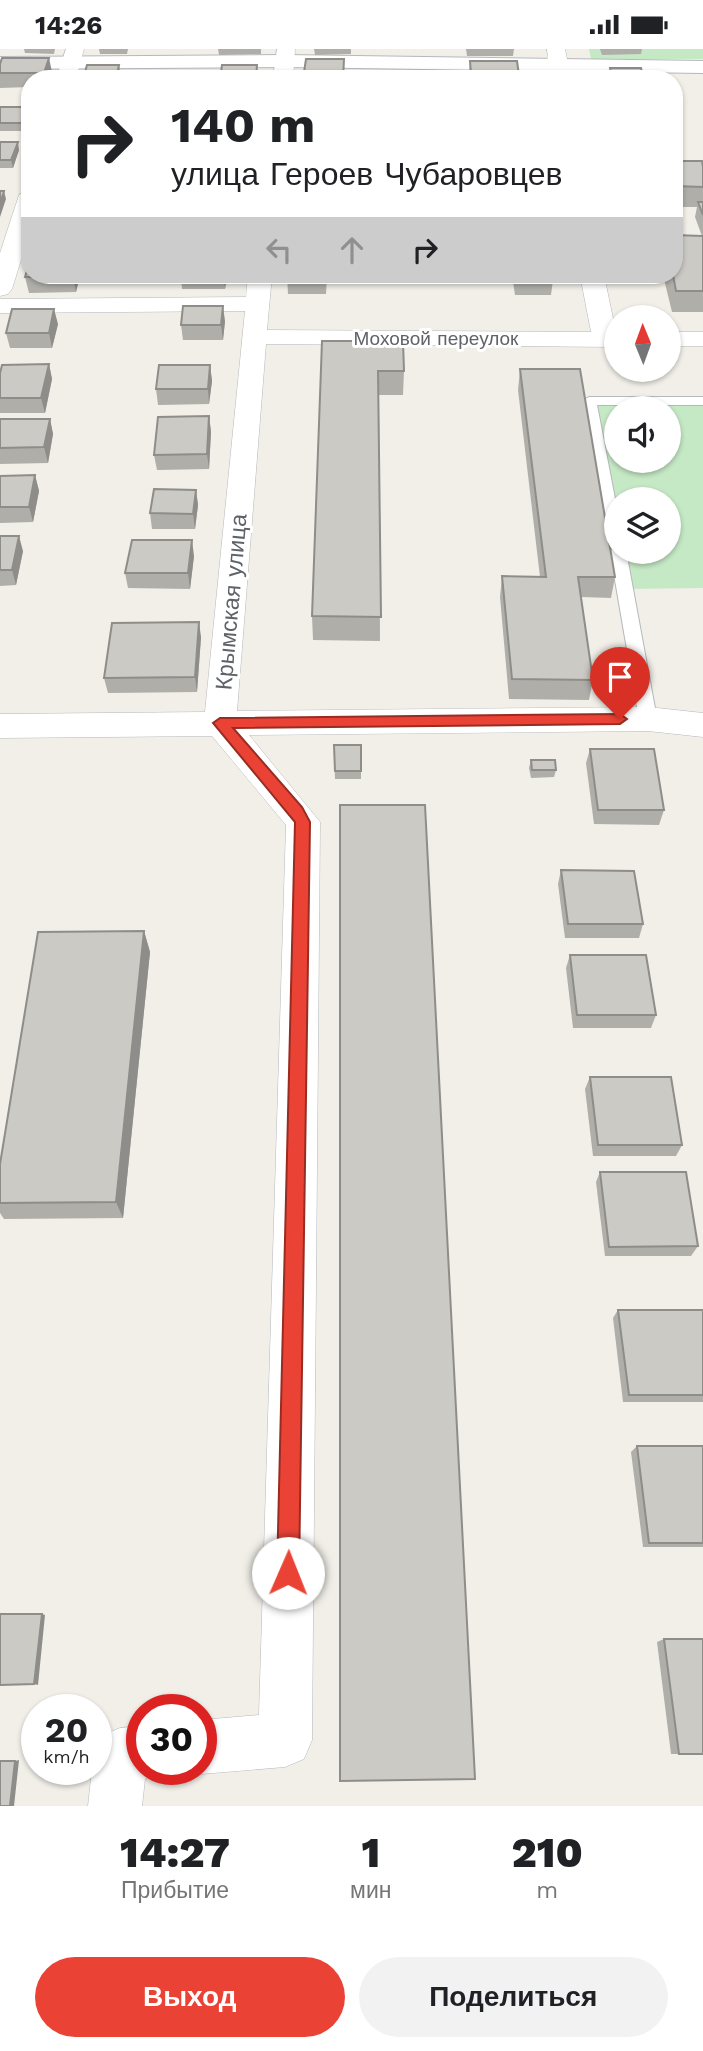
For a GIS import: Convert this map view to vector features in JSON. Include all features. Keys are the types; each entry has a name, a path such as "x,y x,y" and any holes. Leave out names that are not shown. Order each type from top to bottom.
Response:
{"street":[{"path":"0,63 703,67"},
{"path":"0,289 21,223"},
{"name":"Крымская улица","path":"217,1746 285,1740 303,822 297,811 220,723 259,284"},
{"path":"595,284 604,316"},
{"path":"0,306 257,305"},
{"name":"Моховой переулок","path":"256,337 604,340"},
{"path":"681,339 703,339"},
{"path":"0,726 648,719 703,725"},
{"path":"115,1806 120,1755 126,1754"}],"lane":[{"path":"605,487 589,401 703,401"},
{"path":"620,564 648,719"}],"green space":[{"path":"589,49 703,49 703,59 591,59"},
{"path":"589,401 604,401 604,473 681,473 681,401 703,401 703,588 625,589 620,564 681,564 681,487 605,487"}],"building":[{"path":"2,58 49,58 45,70 21,70 21,73 0,73"},
{"path":"306,59 344,59 343,70 304,70"},
{"path":"470,61 517,61 518,70 471,70"},
{"path":"87,65 119,65 118,70 86,70"},
{"path":"222,65 257,65 257,70 221,70"},
{"path":"610,68 642,70 611,70"},
{"path":"0,107 21,107 21,123 0,123"},
{"path":"0,142 18,142 11,160 0,160"},
{"path":"683,161 702,161 703,187 683,186"},
{"path":"698,202 703,202 703,215"},
{"path":"683,235 703,236 703,291 676,291 675,284 683,284"},
{"path":"183,306 223,306 221,325 181,325"},
{"path":"12,309 54,309 49,333 6,333"},
{"path":"322,341 403,341 404,371 378,371 381,617 312,616"},
{"path":"49,364 41,398 0,398 2,365"},
{"path":"159,365 210,365 208,389 156,389"},
{"path":"520,369 580,369 604,512 604,564 613,564 615,577 578,577 593,680 512,679 502,576 546,577"},
{"path":"209,416 207,454 154,455 158,417"},
{"path":"0,419 50,419 44,447 0,448"},
{"path":"35,475 29,507 0,507 0,476"},
{"path":"154,489 196,490 193,514 150,513"},
{"path":"0,536 19,536 12,570 0,570"},
{"path":"132,540 192,540 188,573 125,573"},
{"path":"199,622 195,677 104,678 112,623"},
{"path":"334,745 361,745 361,771 335,771"},
{"path":"590,749 654,749 664,810 598,810"},
{"path":"531,760 555,760 556,770 532,770"},
{"path":"340,805 425,805 475,1779 340,1781"},
{"path":"561,870 634,871 643,924 568,924"},
{"path":"144,931 116,1202 0,1203 0,1164 38,932"},
{"path":"570,955 646,955 656,1015 577,1015"},
{"path":"590,1077 671,1077 682,1145 598,1145"},
{"path":"600,1172 686,1172 698,1246 609,1247"},
{"path":"618,1310 703,1310 703,1395 629,1395"},
{"path":"637,1446 703,1446 703,1543 649,1543"},
{"path":"0,1614 42,1614 34,1684 0,1685"},
{"path":"664,1639 703,1639 703,1754 679,1754"},
{"path":"0,1761 15,1761 10,1806 0,1806"}],"route":[{"path":"288,1573 303,822 297,811 220,723 620,719"}]}
